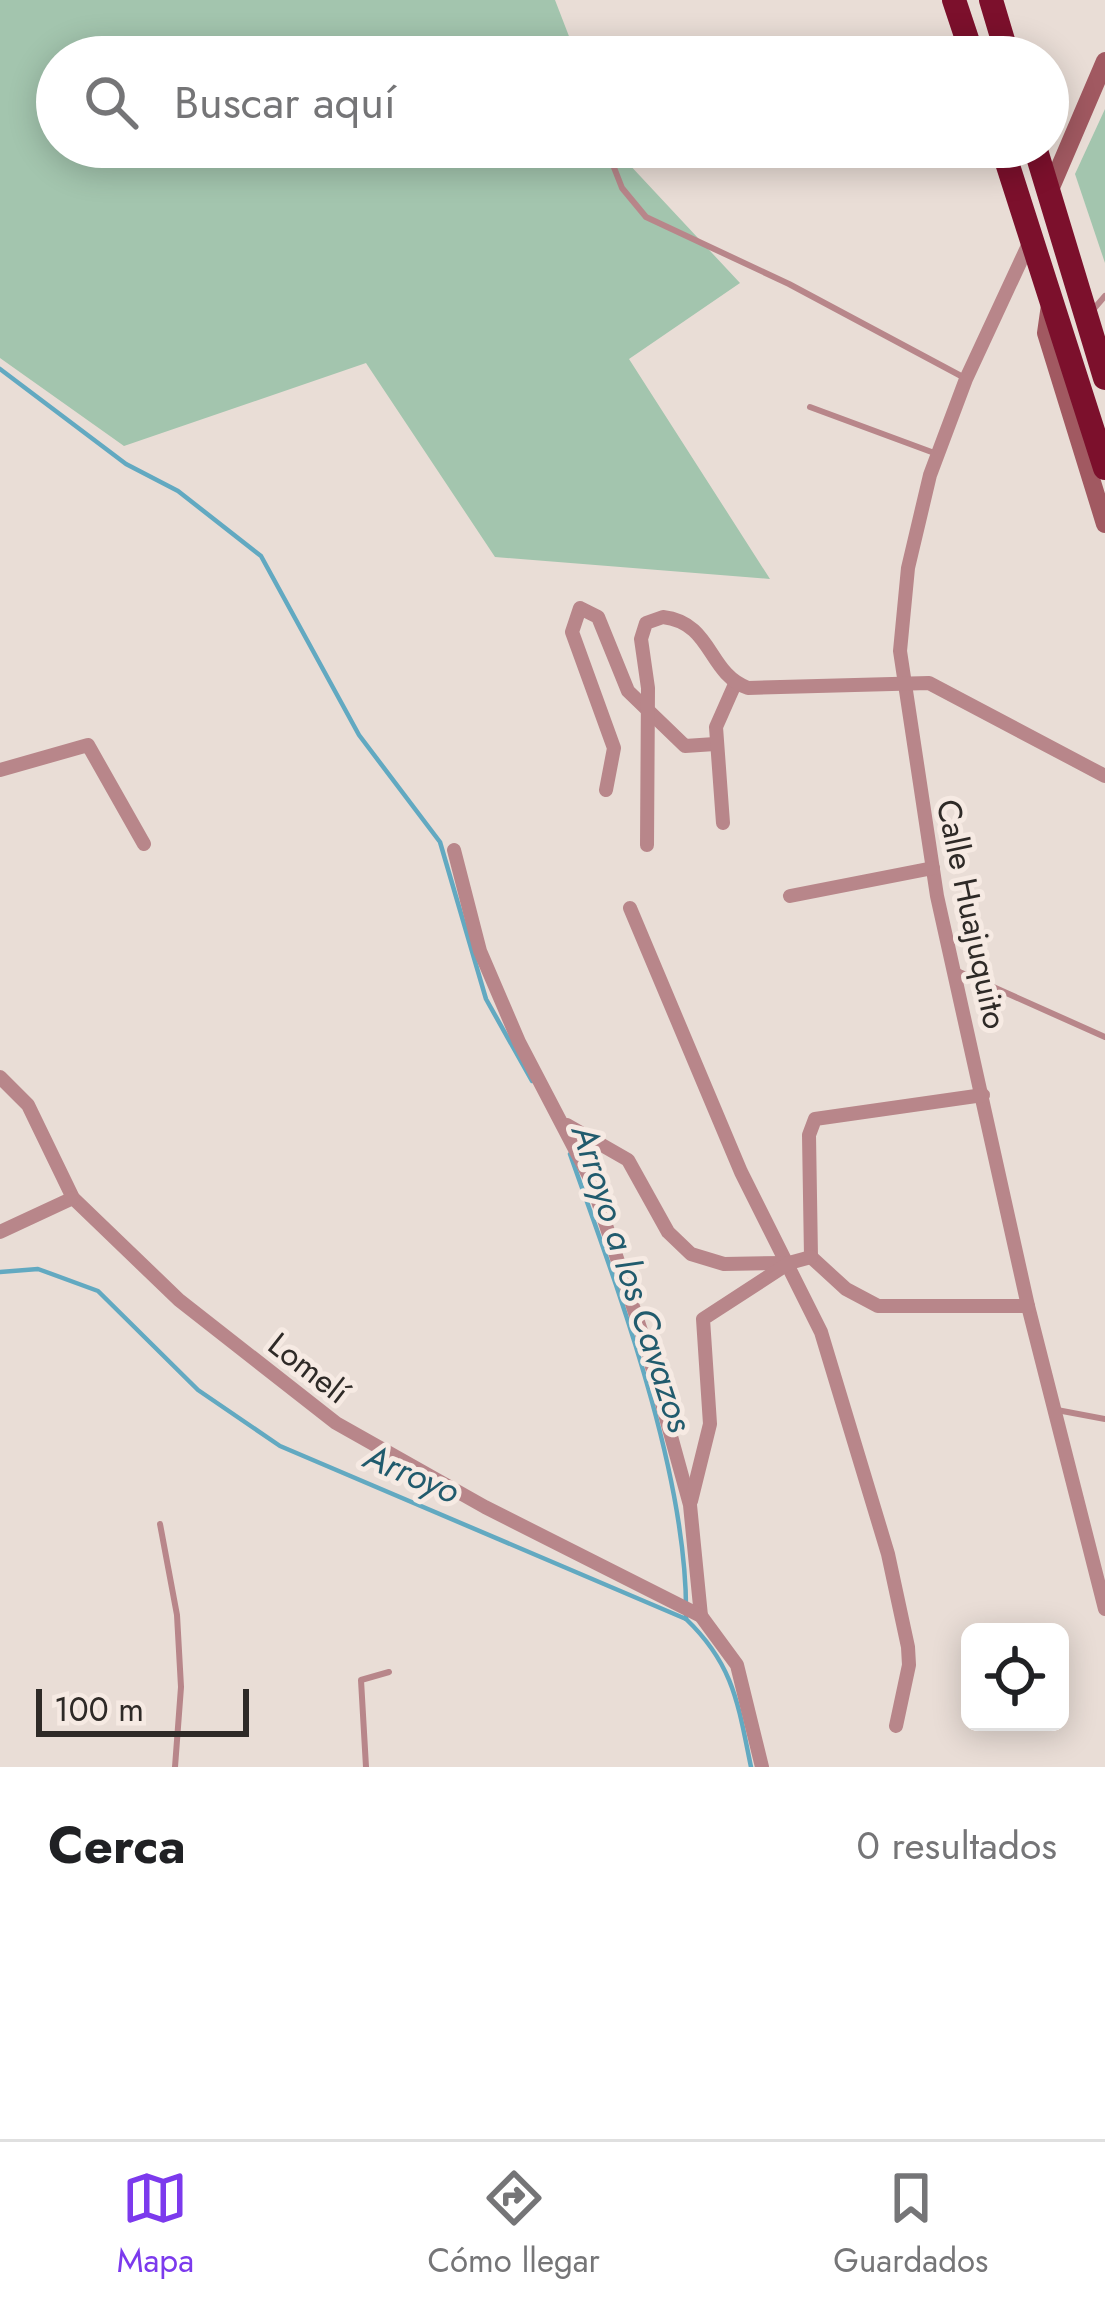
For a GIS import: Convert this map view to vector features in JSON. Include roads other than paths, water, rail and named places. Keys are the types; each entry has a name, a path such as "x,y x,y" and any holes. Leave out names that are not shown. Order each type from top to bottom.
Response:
{"highway":[{"path":"954,0 966,36"},
{"path":"992,0 1003,36"},
{"path":"1009,168 1105,468"},
{"path":"1042,168 1105,378"}],"main road":[{"path":"1069,148 1103,72"},
{"path":"1049,192 1060,168"},
{"path":"1051,298 1046,333 1105,524"}],"street":[{"name":"Calle Huajuquito","path":"1031,239 937,454 908,568 902,685 933,868 1028,1306 1105,1610"},
{"path":"606,790 614,748 572,632 576,610 586,608 598,617 628,691 686,746 715,744"},
{"path":"647,845 647,709 641,639 652,620 677,619 703,634 726,678 735,684 778,691 941,686 1105,776"},
{"path":"724,823 715,744 721,710 735,684"},
{"path":"0,770 88,745 144,844"},
{"path":"454,850 480,951 497,994 567,1125 647,1349 690,1505 701,1616"},
{"path":"790,896 933,868"},
{"path":"630,908 741,1172 821,1332 892,1569 909,1665 896,1726"},
{"name":"Lomelí","path":"0,1077 28,1105 74,1198 179,1300 361,1440 701,1616 726,1644 744,1686 762,1767"},
{"path":"983,1094 815,1119 809,1135 811,1257 846,1289 878,1306 1028,1306"},
{"path":"567,1125 628,1160 668,1232 691,1254 724,1264 789,1263 811,1257"},
{"path":"0,1232 74,1198"},
{"path":"690,1505 710,1424 703,1319 789,1263"}],"lane":[{"path":"614,168 622,188 646,217 789,284 966,379"},
{"path":"1086,319 1105,296"},
{"path":"810,407 937,454"},
{"path":"955,970 1105,1037"},
{"path":"1057,1410 1105,1419"},
{"path":"160,1524 177,1615 181,1687 175,1767"},
{"path":"366,1767 361,1681 389,1672"}],"waterway":[{"name":"Arroyo a los Cavazos","path":"0,369 126,464 178,491 261,556 359,735 440,842 486,999 532,1081"},
{"path":"570,1154 629,1323 663,1446 684,1564 686,1619"},
{"name":"Arroyo","path":"0,1272 38,1269 98,1291 198,1390 280,1446 686,1619 715,1653 732,1687 751,1767"}]}
